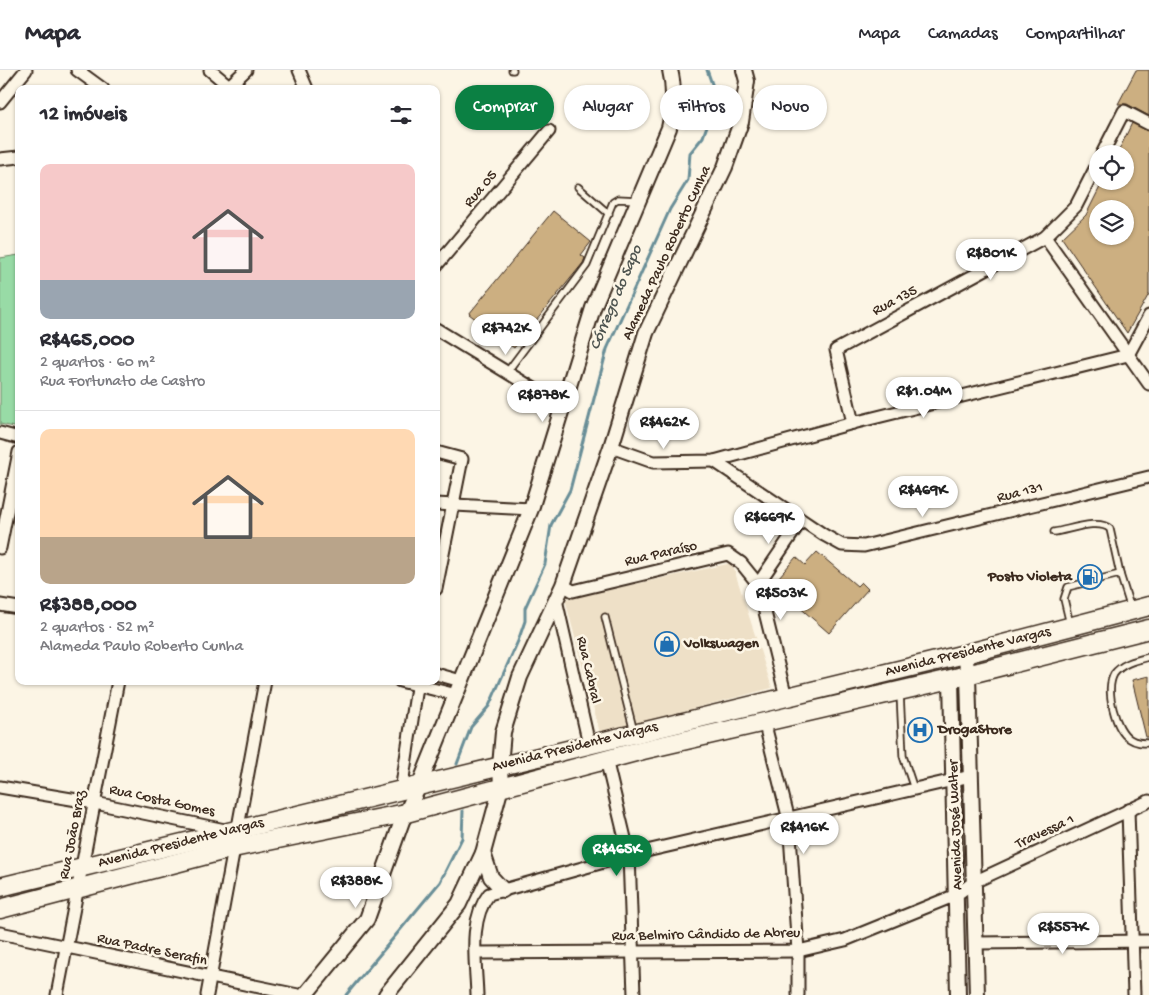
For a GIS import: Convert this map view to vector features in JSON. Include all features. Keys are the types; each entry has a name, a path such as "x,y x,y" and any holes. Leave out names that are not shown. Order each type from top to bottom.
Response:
{"main road":[{"name":"Avenida Presidente Vargas","path":"0,887 82,867 233,836 634,732 965,654 1149,606"},
{"name":"Avenida Presidente Vargas","path":"0,909 79,888 233,836 406,813 606,759 968,675 1149,629"}],"street":[{"path":"0,102 26,70"},
{"path":"77,70 98,85"},
{"path":"210,70 225,85"},
{"path":"229,85 246,70"},
{"path":"300,70 306,85"},
{"path":"305,995 367,919 406,813 420,786 532,509 593,308 670,128 674,105 670,70"},
{"name":"Alameda Paulo Roberto Cunha","path":"386,995 458,904 483,853 501,787 500,766 503,732 520,677 557,604 564,585 611,447 646,332 725,167 741,122 747,81 744,70"},
{"path":"1107,145 1124,111 1149,124"},
{"name":"Rua 05","path":"440,261 548,131"},
{"path":"0,159 15,157"},
{"name":"Rua 135","path":"853,423 836,350 1045,237 1076,206 1089,180"},
{"path":"1045,237 1149,384"},
{"path":"611,447 653,462 714,461 853,423 1128,355 1149,316"},
{"path":"440,331 562,406"},
{"path":"0,433 15,437"},
{"path":"440,453 462,459 440,569"},
{"name":"Rua 131","path":"714,461 801,521 842,545 864,546 1149,477"},
{"path":"0,548 15,472"},
{"path":"440,504 532,509"},
{"path":"758,584 801,521"},
{"name":"Rua Paraíso","path":"564,585 573,591 728,554 741,563 758,584 786,697"},
{"name":"Rua Cabral","path":"557,604 589,744"},
{"path":"0,605 15,607"},
{"name":"Avenida José Walter","path":"965,654 968,675 977,995"},
{"path":"440,675 461,681"},
{"name":"Avenida José Walter","path":"951,679 958,995"},
{"name":"Rua João Braz","path":"57,995 117,685"},
{"path":"207,995 233,836 263,685"},
{"path":"401,791 418,685"},
{"path":"424,685 457,695"},
{"path":"764,721 789,820 798,951 798,995"},
{"path":"606,759 629,855 634,995"},
{"path":"477,995 476,921 480,905 489,894 629,855 789,820 971,776"},
{"name":"Rua Costa Gomes","path":"0,787 95,803 233,836"},
{"name":"Travessa 1","path":"956,895 974,882 1149,801"},
{"path":"1128,810 1134,995"},
{"path":"483,853 491,877 502,890"},
{"name":"Rua Belmiro Cândido de Abreu","path":"476,953 633,950 798,951 845,940 956,895"},
{"name":"Rua Padre Serafin","path":"0,933 298,995"},
{"path":"976,942 1149,941"}],"lane":[{"path":"578,187 608,214"},
{"path":"507,372 587,265 610,206 618,199 638,200"},
{"path":"1054,532 1097,525 1107,526 1110,529 1120,574 1132,611"},
{"path":"1071,626 1064,599 1068,587 1120,574"},
{"path":"605,617 634,732"},
{"path":"1149,658 1126,664 1114,675 1111,688 1115,717 1123,733 1138,743 1149,743"},
{"path":"900,691 903,756 914,790"}],"shaded area":[{"name":"Volkswagen","path":"732,563 772,688 600,733 565,599"}],"green space":[{"path":"15,256 15,427 0,424 0,258"}],"building":[{"path":"1136,70 1149,70 1149,116 1127,104 1118,104"},
{"path":"1132,123 1149,131 1149,294 1127,333 1062,238 1086,215 1089,209 1089,245 1134,245 1134,200 1094,200 1098,190 1134,190 1134,145 1121,145"},
{"path":"553,211 591,242 581,255 585,258 583,263 514,348 469,314"},
{"path":"817,552 857,586 861,582 868,589 829,633 773,584 796,557 805,565"},
{"path":"1149,676 1149,737 1146,737 1132,680"}],"waterway":[{"name":"Córrego do Sapo","path":"457,764 471,727 489,706 518,641 525,621 525,608 545,564 551,525 570,490 607,349 670,209 688,180 690,153 703,137 717,98 707,70"},
{"name":"Córrego do Sapo","path":"346,995 440,882 462,838 463,811"}],"place":[{"name":"Posto Violeta","path":"1090,577"},
{"name":"Volkswagen","path":"667,644"},
{"name":"DrogaStore","path":"920,730"}]}
